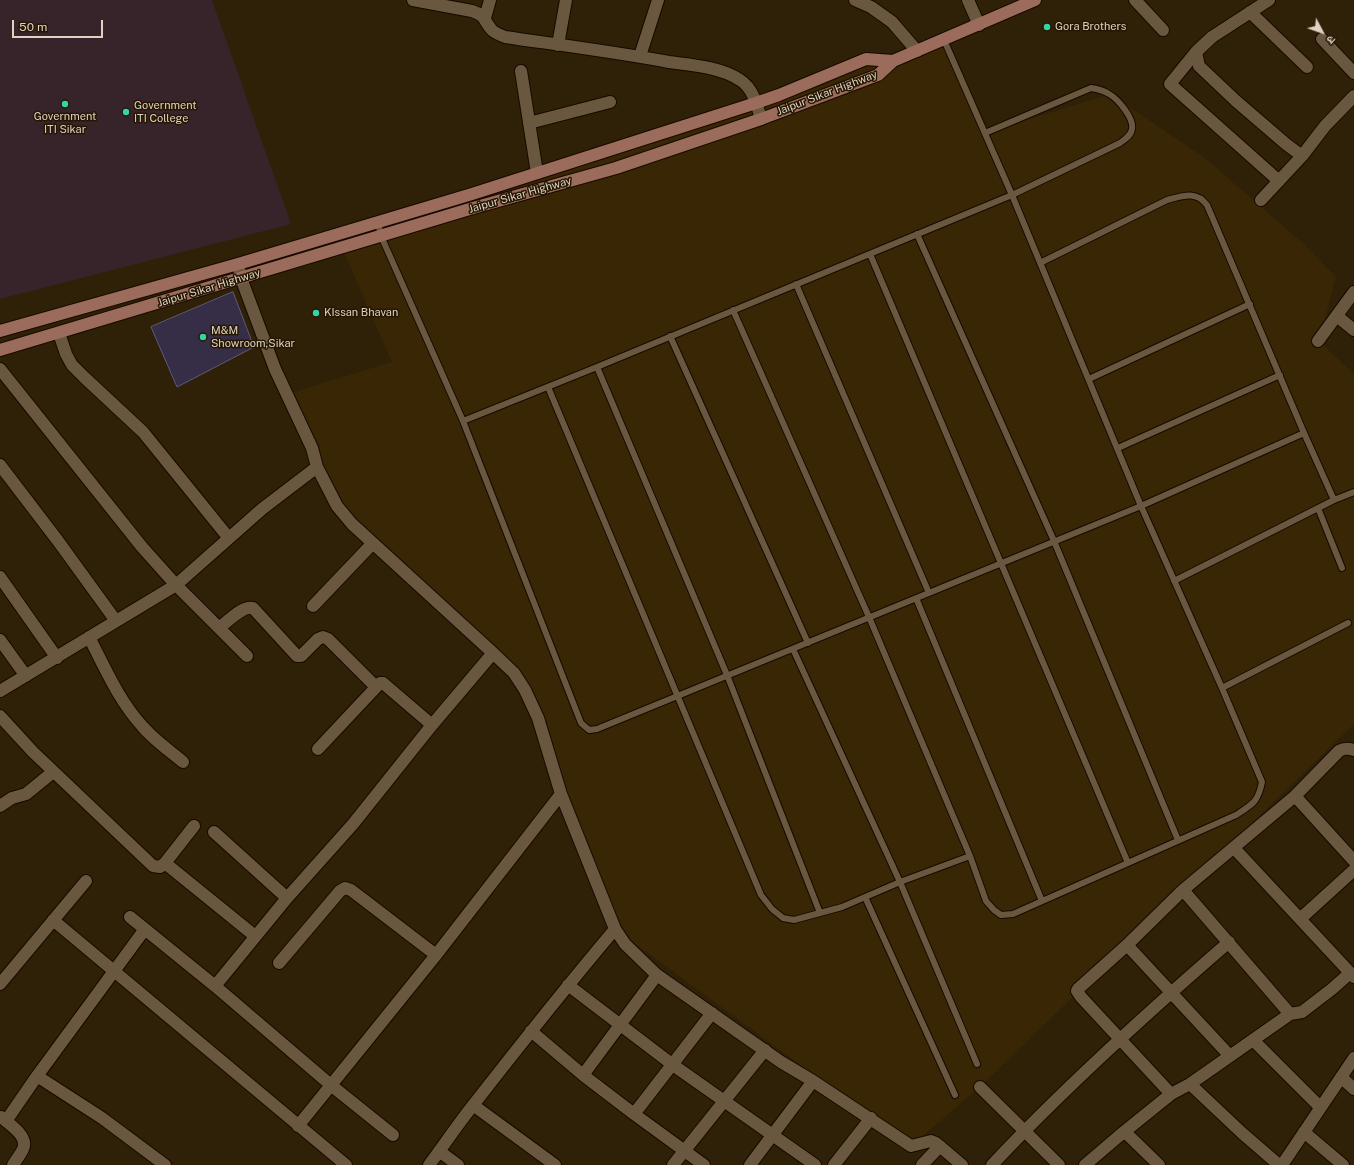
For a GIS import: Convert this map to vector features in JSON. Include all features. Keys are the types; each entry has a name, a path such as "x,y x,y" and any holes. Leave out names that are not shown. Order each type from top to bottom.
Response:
{"main road":[{"path":"893,61 1035,0"},
{"name":"Jaipur Sikar Highway","path":"0,331 238,264 472,194 756,103 779,95 866,58 893,61"},
{"name":"Jaipur Sikar Highway","path":"0,350 473,208 616,168 761,119 878,75 893,61"}],"street":[{"path":"416,0 472,11 480,14 485,18 491,30 506,37 640,56 708,68 727,74 739,79 747,86 756,103 761,119"},
{"path":"485,18 490,0"},
{"path":"558,44 566,0"},
{"path":"640,56 658,0"},
{"path":"855,0 871,7 892,22 917,51"},
{"path":"968,0 978,24"},
{"path":"1135,0 1164,30"},
{"path":"1270,0 1212,37 1196,52 1170,84 1279,181"},
{"path":"1250,12 1307,67"},
{"path":"1322,39 1354,73"},
{"path":"1196,52 1199,66 1236,101 1302,156"},
{"path":"521,71 537,173"},
{"path":"1262,200 1302,156 1325,126 1354,96"},
{"path":"529,123 610,102"},
{"path":"238,264 275,369 312,448 317,467 337,506 352,524 514,673 525,690 538,718 561,794 615,929 625,944 657,975 765,1050 871,1118 910,1146 931,1141 940,1146 962,1165"},
{"path":"1318,342 1354,292"},
{"path":"1337,316 1354,330"},
{"path":"59,333 66,354 72,365 143,432 228,537"},
{"path":"0,369 138,542 176,585 247,656"},
{"path":"0,464 116,621"},
{"path":"0,691 176,585 228,537 317,467"},
{"path":"313,606 373,543"},
{"path":"0,577 57,658"},
{"path":"219,628 243,609 250,607 253,608 297,656 301,656 318,639 323,637 328,639 376,687"},
{"path":"89,637 125,704 135,719 144,729 183,762"},
{"path":"0,640 26,676"},
{"path":"215,986 287,898 353,824 432,725 493,653"},
{"path":"318,749 380,683 383,683 432,725"},
{"path":"0,716 53,772 153,866 160,867 165,863 194,826"},
{"path":"1171,1094 1081,997 1077,991 1078,989 1127,945 1183,890 1294,796 1339,752 1348,748 1354,750"},
{"path":"0,806 12,798 26,794 53,772"},
{"path":"298,1126 332,1086 436,955 561,794"},
{"path":"1294,796 1354,861"},
{"path":"214,832 287,898"},
{"path":"1085,1165 1171,1094 1190,1084 1290,1014 1302,1012 1352,975 1234,848"},
{"path":"165,863 255,936"},
{"path":"1300,919 1354,870"},
{"path":"0,984 86,881"},
{"path":"279,964 340,891 345,888 351,890 436,955"},
{"path":"1183,890 1290,1014"},
{"path":"130,917 215,986 332,1086 393,1135"},
{"path":"53,920 346,1165"},
{"path":"13,1165 24,1147 25,1142 21,1135 3,1119 37,1076 145,929"},
{"path":"429,1165 473,1105 531,1031 615,929"},
{"path":"992,1165 1024,1130 1172,992 1229,942"},
{"path":"1127,945 1230,1056"},
{"path":"583,1075 657,975"},
{"path":"568,985 673,1065 815,1165"},
{"path":"634,1114 712,1013"},
{"path":"531,1031 583,1075 684,1152 704,1165"},
{"path":"1253,1040 1320,1107"},
{"path":"673,1165 765,1050"},
{"path":"1282,1165 1354,1058"},
{"path":"37,1076 102,1118 166,1165"},
{"path":"1341,1077 1354,1089"},
{"path":"750,1165 813,1081"},
{"path":"1190,1084 1242,1133 1279,1165"},
{"path":"980,1087 1059,1165"},
{"path":"473,1105 551,1164"},
{"path":"834,1165 871,1118"},
{"path":"1125,1132 1159,1165"},
{"path":"1304,1132 1343,1165"},
{"path":"922,1165 940,1146"},
{"path":"439,1151 458,1165"}],"lane":[{"path":"733,310 869,617 970,856 986,901 994,910 1001,915 1013,914 1236,815 1250,806 1259,795 1262,782 1141,506 1012,195 944,40"},
{"path":"463,421 1012,195 1120,143 1129,137 1132,129 1130,118 1122,106 1110,94 1099,89 1091,88 985,133"},
{"path":"1040,263 1167,200 1182,196 1196,195 1202,198 1207,205 1334,500"},
{"path":"378,222 381,236 463,421 581,723 589,730 597,730 727,675 1141,506 1304,433"},
{"path":"918,234 1054,541 1178,840"},
{"path":"870,254 1128,863"},
{"path":"796,284 929,593"},
{"path":"1089,379 1250,304"},
{"path":"670,336 808,643"},
{"path":"597,367 727,675 820,913"},
{"path":"1118,448 1280,375"},
{"path":"548,387 761,895 772,909 783,918 794,920 842,907 900,882 970,856"},
{"path":"1174,581 1334,500 1354,492"},
{"path":"1318,508 1342,568"},
{"path":"916,598 1042,901"},
{"path":"1222,688 1348,623"},
{"path":"793,649 900,882 977,1064"},
{"path":"865,897 955,1095"}],"shaded area":[{"name":"Government ITI College","path":"0,0 212,0 291,224 0,299"},
{"path":"944,40 985,133 1110,94 1205,158 1304,244 1336,277 1319,341 1354,374 1354,724 980,1087 911,1146 615,929 525,690 337,506 287,394 392,362 342,248"}],"building":[{"name":"M&M Showroom,Sikar","path":"233,292 254,347 177,387 151,327"}],"place":[{"name":"Gora Brothers","path":"1047,27"},
{"name":"Government ITI Sikar","path":"65,104"},
{"name":"Government ITI College","path":"126,112"},
{"name":"KIssan Bhavan","path":"316,313"},
{"name":"M&M Showroom,Sikar","path":"203,337"}]}
